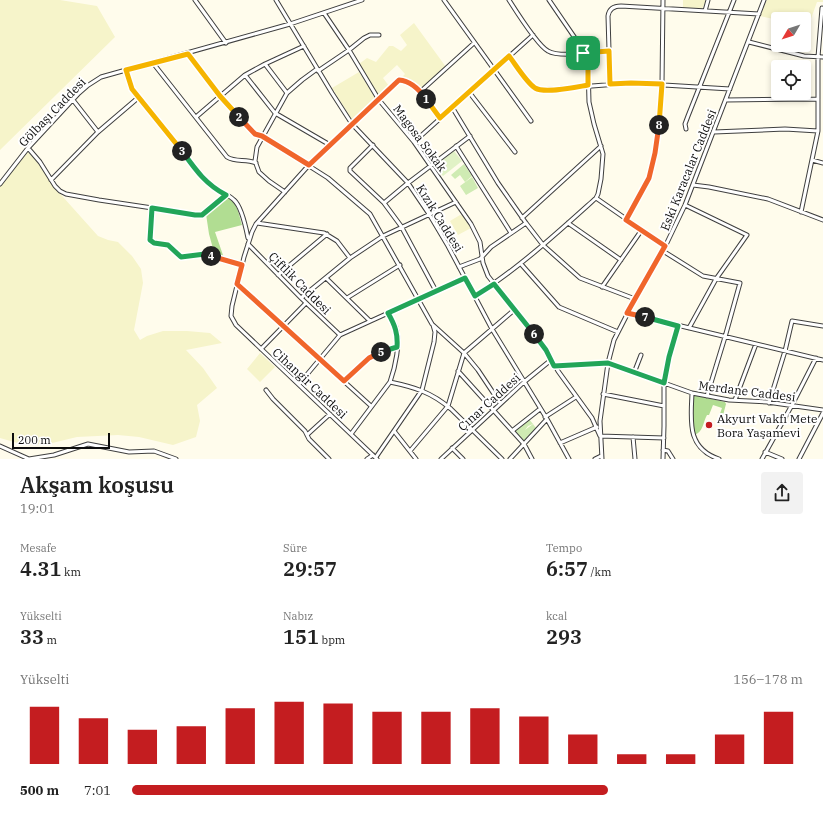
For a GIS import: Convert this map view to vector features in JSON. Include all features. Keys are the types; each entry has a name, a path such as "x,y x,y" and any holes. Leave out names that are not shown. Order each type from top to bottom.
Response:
{"street":[{"path":"195,0 226,43"},
{"name":"Kızık Caddesi","path":"276,0 352,124 408,182 429,214 492,329 569,459"},
{"name":"Gölbaşı Caddesi","path":"0,184 28,148 87,86 98,79 290,24 362,0"},
{"path":"444,0 531,121"},
{"path":"509,0 533,35 550,53 563,54 609,51"},
{"path":"475,296 521,264 596,198 598,194 603,161 602,146 590,110 588,65 572,32 549,0"},
{"path":"626,220 647,183 652,170 660,115 664,9 663,0"},
{"path":"705,11 708,0"},
{"path":"686,129 685,124 734,0"},
{"name":"Eski Karacalar Caddesi","path":"601,457 598,427 608,363 618,332 627,313 663,251 693,185 764,0"},
{"path":"610,84 608,16 609,11 613,7 618,6 759,14"},
{"path":"801,212 818,132 818,57 822,8"},
{"name":"Magosa Sokak","path":"324,13 349,50 379,100 414,142 471,224 479,239 484,267 494,284 542,344 554,366 598,427"},
{"path":"285,192 262,175 256,164 257,147 287,93 302,80 349,50 367,36 379,35"},
{"path":"414,142 533,35"},
{"path":"749,42 804,56 823,57"},
{"path":"421,91 474,43"},
{"path":"196,117 245,75 304,46"},
{"path":"188,54 220,96 255,134 262,136 328,178 364,208 374,219 432,324 434,342 422,390 375,457 368,459"},
{"path":"509,56 531,85 537,89 553,90 588,85 631,83 730,89"},
{"path":"153,63 227,157 232,160 250,161 256,164"},
{"path":"265,64 287,93"},
{"path":"126,70 130,85 139,98 205,181 211,187 233,199 238,205 246,226 249,240"},
{"path":"245,75 275,114 330,145"},
{"path":"371,406 237,284 249,240 257,223 309,165 399,80 407,82 421,91 440,118"},
{"path":"469,92 515,152"},
{"path":"51,180 98,132 139,98"},
{"path":"726,100 818,99"},
{"path":"74,100 98,132"},
{"path":"452,107 498,183 543,245 580,278 635,299"},
{"path":"714,132 786,129 818,132"},
{"path":"384,203 408,182 470,136"},
{"path":"373,145 350,168 351,172 384,203 401,226 436,291"},
{"path":"456,146 510,234"},
{"path":"522,218 602,146"},
{"path":"28,148 60,191 66,194 195,215 202,215 226,195"},
{"path":"812,160 823,163"},
{"path":"693,185 768,199 823,220"},
{"path":"596,198 641,231 665,246"},
{"path":"301,298 350,258 383,236 401,226 456,202"},
{"path":"684,204 747,235 716,279 689,328"},
{"path":"152,208 150,240 154,243 168,245 181,257 205,254 242,265"},
{"path":"257,223 327,234 337,241 350,258"},
{"path":"459,267 478,260 491,247 526,223"},
{"path":"568,223 621,260"},
{"path":"602,287 641,231"},
{"path":"278,275 327,234"},
{"name":"Çiftlik Caddesi","path":"248,244 340,335"},
{"path":"663,251 699,274 716,279 740,283 726,337 707,396"},
{"path":"521,264 558,307 618,332"},
{"path":"347,298 400,265"},
{"path":"326,278 370,321"},
{"path":"299,384 340,335 465,278"},
{"name":"Cihangir Caddesi","path":"237,284 231,311 232,320 375,457"},
{"path":"261,349 306,303"},
{"path":"410,451 448,406 464,353 514,310"},
{"path":"351,434 390,382 394,369 397,347 396,328 388,313"},
{"path":"627,313 823,360"},
{"path":"769,403 785,351 792,321 823,326"},
{"path":"432,324 464,353 478,370 500,403"},
{"path":"663,459 664,383 669,357 678,326"},
{"path":"735,400 756,344"},
{"path":"344,381 369,358 397,347"},
{"path":"634,373 641,356"},
{"path":"762,459 816,358"},
{"name":"Çınar Caddesi","path":"441,459 500,403 551,360"},
{"name":"Merdane Caddesi","path":"554,366 608,363 692,393 735,400 792,405 823,410"},
{"path":"458,371 524,444 532,459"},
{"path":"390,382 422,390 448,406 502,459"},
{"path":"266,390 329,459"},
{"path":"692,393 691,429 693,436 706,452 719,459"},
{"path":"603,394 664,406"},
{"path":"510,459 546,418 576,397"},
{"path":"512,430 540,409"},
{"path":"799,459 823,413"},
{"path":"307,434 330,414"},
{"path":"560,443 598,427"},
{"path":"394,431 416,459"},
{"path":"600,436 664,438"},
{"path":"633,437 634,459"},
{"path":"0,446 29,459 54,455 88,444 129,452 154,451 176,459"},
{"path":"452,448 463,459"},
{"path":"663,450 668,451 673,459"},
{"path":"765,452 782,459"},
{"path":"595,459 601,457"}],"shaded area":[{"path":"0,0 60,0 97,6 115,37 0,150"},
{"path":"683,0 706,0 702,9 683,8"},
{"path":"767,0 823,0 823,2 817,2 811,19 811,12 771,12 771,18 760,16"},
{"path":"414,23 446,67 422,88 407,80 400,79 405,74 397,65 383,78 389,86 379,96 359,64 367,58 376,62 389,46 393,46 401,51 407,45 400,35"},
{"path":"359,72 376,99 353,121 332,88"},
{"path":"27,151 36,160 55,188 98,236 118,242 132,256 141,269 143,283 134,330 140,340 163,331 187,331 210,333 222,343 186,350 203,368 217,388 197,405 200,421 196,437 173,445 139,437 118,435 77,437 48,444 21,444 0,438 0,185"},
{"path":"460,215 463,216 471,228 458,235 450,221"},
{"path":"260,353 275,367 260,382 247,369"}],"green space":[{"path":"454,151 462,161 443,176 435,166"},
{"path":"464,164 472,176 465,182 460,175 455,179 451,175"},
{"path":"472,177 478,188 466,195 460,186"},
{"path":"225,197 229,198 235,204 242,225 215,232 224,258 215,256 209,234 206,214"},
{"path":"693,395 725,402 726,404 722,419 717,422 722,408 713,405 701,430 694,435 693,430"},
{"path":"529,419 533,424 536,428 524,441 515,431"}],"place":[{"name":"Akyurt Vakfı Mete Bora Yaşamevi","path":"709,425"}],"route":[{"path":"609,51 610,84 662,84 660,115 652,170 647,183 626,220 665,246 627,313 678,326 665,373 664,383 608,363 554,366 542,344 494,284 475,296 465,278 388,313 396,328 397,347 369,358 344,381 237,284 242,265 205,254 181,257 168,245 154,243 150,240 152,208 202,215 226,195 211,187 205,181 132,89 128,81 126,70 188,54 220,96 255,134 262,136 309,165 399,80 407,82 421,91 440,118 509,56 531,85 537,89 553,90 588,85 588,65 583,53 609,51"}]}
